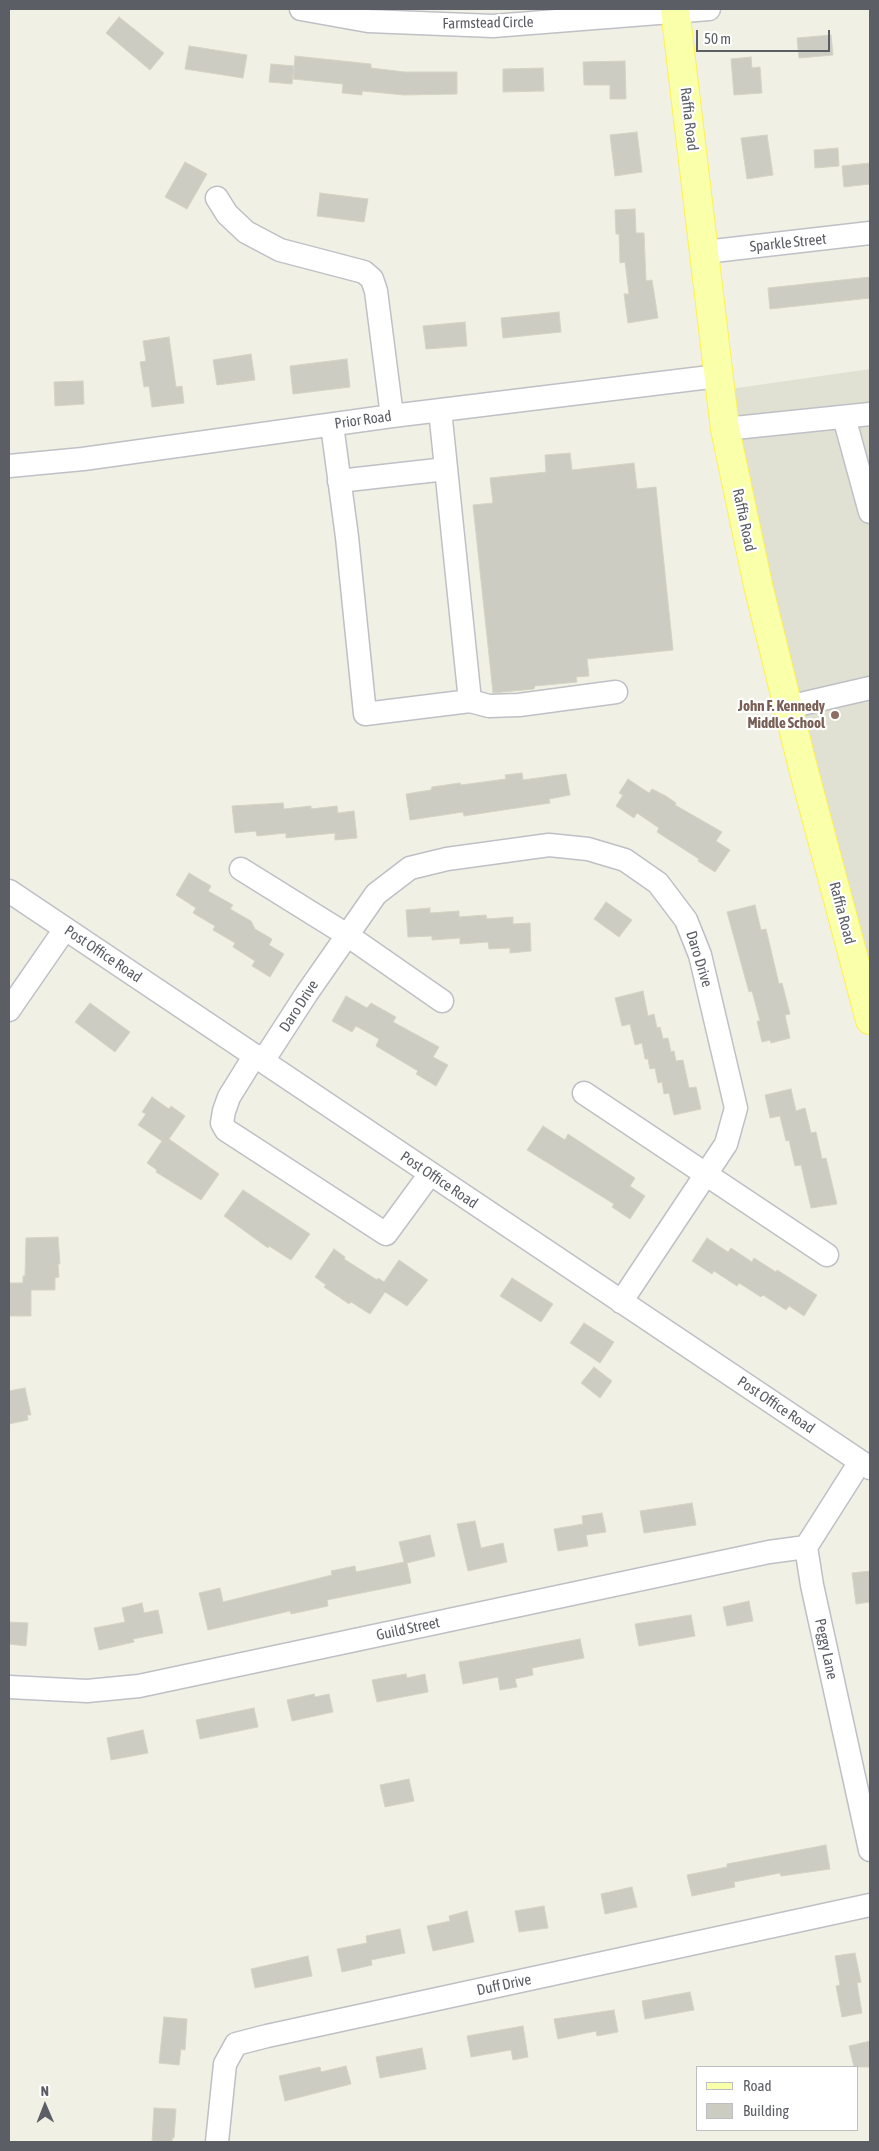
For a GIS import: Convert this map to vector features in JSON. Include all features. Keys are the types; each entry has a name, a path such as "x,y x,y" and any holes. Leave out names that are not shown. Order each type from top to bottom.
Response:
{"main road":[{"name":"Raffia Road","path":"675,11 725,429 758,585 788,707 864,971 870,1020"}],"street":[{"name":"Farmstead Circle","path":"302,9 368,21 493,26 709,9"},
{"path":"217,198 227,214 254,237 280,250 364,272 372,279 376,291 392,416"},
{"name":"Sparkle Street","path":"705,252 870,233"},
{"name":"Prior Road","path":"9,466 83,459 392,416 718,376"},
{"path":"440,410 470,701"},
{"path":"725,429 870,414"},
{"path":"844,417 870,512"},
{"path":"332,425 365,714 470,701 490,706 519,705 616,692"},
{"path":"339,481 446,469"},
{"path":"788,707 870,688"},
{"name":"Daro Drive","path":"430,1174 386,1234 226,1130 222,1123 224,1111 229,1097 376,894 410,868 447,860 549,845 588,849 625,860 658,883 686,920 700,955 736,1108 726,1144 621,1302"},
{"path":"241,869 347,935 442,1001"},
{"name":"Post Office Road","path":"9,891 865,1465"},
{"path":"9,1010 65,929"},
{"path":"584,1093 827,1255"},
{"path":"806,1547 865,1465"},
{"name":"Guild Street","path":"9,1687 87,1691 139,1686 769,1552 806,1547"},
{"name":"Peggy Lane","path":"806,1547 814,1594 870,1850"},
{"name":"Duff Drive","path":"217,2142 225,2064 236,2044 870,1905"}],"shaded area":[{"name":"John F. Kennedy Middle School","path":"870,369 870,966 843,879 716,391"}],"building":[{"path":"119,17 164,53 150,70 106,33"},
{"path":"831,35 833,55 799,58 797,38"},
{"path":"189,46 247,55 243,78 185,69"},
{"path":"295,56 371,64 371,68 405,72 457,72 457,94 404,95 362,91 362,95 342,93 343,84 293,79"},
{"path":"751,57 752,68 760,67 762,93 734,95 731,59"},
{"path":"625,61 626,99 610,99 610,85 584,85 583,62"},
{"path":"271,64 294,66 292,84 269,82"},
{"path":"543,68 544,91 503,92 503,69"},
{"path":"637,132 642,172 615,176 610,135"},
{"path":"767,135 773,175 747,179 741,138"},
{"path":"838,148 839,166 815,168 814,150"},
{"path":"185,162 207,174 187,209 165,197"},
{"path":"870,163 870,184 844,187 842,166"},
{"path":"320,193 368,199 364,222 317,216"},
{"path":"635,209 636,233 644,233 646,281 652,280 658,318 628,323 624,294 629,294 625,262 620,263 619,234 616,234 615,210"},
{"path":"870,277 870,298 770,309 768,288"},
{"path":"559,312 561,332 503,338 501,318"},
{"path":"465,322 467,346 426,349 423,326"},
{"path":"169,337 176,387 182,386 184,403 152,407 149,386 144,387 140,362 146,361 143,341"},
{"path":"251,354 255,380 217,385 213,360"},
{"path":"347,359 350,387 293,394 290,366"},
{"path":"83,381 84,404 55,406 54,382"},
{"path":"570,453 572,470 634,463 637,489 656,487 673,650 587,659 589,676 576,677 577,682 493,693 473,505 493,503 490,478 546,472 545,455"},
{"path":"522,773 523,780 566,774 570,795 549,799 550,803 464,816 463,812 410,820 406,794 431,790 432,787 506,779 505,775"},
{"path":"628,779 649,793 652,789 666,796 676,803 675,805 722,832 716,841 730,850 715,872 698,861 699,859 657,832 659,828 637,813 634,818 616,806 623,795 619,793"},
{"path":"283,803 284,809 311,806 311,809 337,806 338,813 354,811 357,838 335,840 335,833 286,838 286,833 257,836 256,831 235,833 232,806"},
{"path":"189,873 211,886 208,891 233,905 230,909 251,921 255,929 272,939 269,945 284,954 270,977 252,966 255,961 233,947 235,943 213,930 215,926 193,913 196,908 176,895"},
{"path":"606,902 632,920 619,937 594,919"},
{"path":"755,905 761,930 766,929 779,984 782,983 790,1014 785,1015 790,1038 771,1043 770,1040 762,1042 757,1021 760,1021 752,991 749,992 727,912"},
{"path":"430,908 430,913 459,911 459,917 486,915 487,919 513,917 513,924 530,923 531,951 510,953 510,948 489,949 488,942 460,944 460,938 432,940 432,936 408,937 406,910"},
{"path":"643,991 648,1016 654,1014 657,1028 660,1027 663,1039 668,1038 671,1052 674,1051 676,1061 683,1060 689,1088 696,1087 701,1109 674,1115 669,1093 664,1094 662,1082 658,1083 655,1068 650,1069 648,1059 645,1059 642,1043 635,1045 630,1024 622,1026 615,998"},
{"path":"346,996 367,1008 371,1003 396,1017 393,1022 439,1047 433,1057 448,1065 436,1086 416,1074 418,1071 376,1046 379,1039 356,1026 352,1032 332,1021"},
{"path":"90,1003 130,1032 115,1052 75,1022"},
{"path":"791,1089 796,1111 805,1108 811,1133 816,1132 822,1159 826,1158 837,1204 811,1208 801,1165 795,1166 789,1140 786,1141 780,1116 770,1118 765,1095"},
{"path":"152,1097 169,1109 171,1106 185,1116 169,1139 219,1174 201,1200 156,1172 157,1170 147,1163 162,1141 138,1125 146,1114 142,1112"},
{"path":"543,1126 565,1140 568,1134 635,1178 630,1186 645,1196 630,1219 612,1207 614,1204 527,1150"},
{"path":"243,1190 310,1234 291,1260 269,1246 268,1248 224,1216"},
{"path":"58,1237 60,1264 58,1264 59,1277 55,1278 55,1290 31,1290 31,1316 9,1316 9,1283 23,1283 23,1276 25,1276 26,1238"},
{"path":"707,1238 728,1252 731,1248 752,1262 754,1258 817,1295 804,1316 789,1306 786,1310 763,1295 761,1297 739,1283 737,1286 714,1271 712,1274 692,1261"},
{"path":"334,1249 345,1257 344,1259 377,1280 378,1278 384,1282 399,1260 428,1280 407,1306 385,1292 370,1314 351,1302 349,1304 324,1287 326,1285 315,1277"},
{"path":"512,1278 553,1304 541,1322 500,1296"},
{"path":"584,1323 614,1342 600,1363 570,1343"},
{"path":"594,1367 612,1381 600,1398 581,1383"},
{"path":"25,1388 31,1415 27,1415 28,1420 9,1424 9,1391"},
{"path":"692,1503 696,1525 644,1533 640,1511"},
{"path":"602,1513 606,1532 586,1535 588,1546 558,1551 554,1529 583,1524 582,1516"},
{"path":"475,1521 481,1548 503,1543 507,1562 468,1571 457,1524"},
{"path":"430,1535 435,1556 407,1563 411,1583 327,1600 328,1606 291,1614 290,1611 208,1630 199,1593 220,1588 223,1602 332,1575 331,1571 355,1566 356,1572 404,1562 399,1542"},
{"path":"870,1571 870,1602 856,1604 852,1573"},
{"path":"749,1601 753,1621 727,1626 723,1607"},
{"path":"142,1603 144,1613 158,1610 163,1633 133,1639 134,1642 99,1650 94,1628 125,1622 122,1608"},
{"path":"691,1615 695,1636 639,1646 635,1624"},
{"path":"9,1622 28,1623 26,1646 9,1644"},
{"path":"580,1639 584,1658 532,1668 533,1675 515,1679 517,1687 500,1690 498,1677 463,1684 459,1662"},
{"path":"406,1674 407,1678 425,1674 428,1692 377,1702 372,1680"},
{"path":"314,1694 315,1697 329,1694 333,1712 292,1721 287,1700"},
{"path":"254,1708 258,1727 200,1739 196,1720"},
{"path":"143,1730 148,1753 111,1760 107,1738"},
{"path":"409,1779 414,1801 385,1807 380,1785"},
{"path":"826,1845 830,1869 781,1876 780,1873 734,1882 735,1887 692,1896 687,1875 727,1867 727,1864"},
{"path":"632,1887 637,1907 605,1914 601,1894"},
{"path":"544,1906 548,1928 519,1932 515,1911"},
{"path":"467,1911 474,1942 433,1951 427,1926 450,1921 449,1916"},
{"path":"400,1929 405,1953 371,1960 372,1965 342,1972 337,1949 367,1943 366,1936"},
{"path":"855,1953 861,1982 857,1983 862,2013 842,2017 836,1986 840,1985 835,1956"},
{"path":"308,1956 312,1976 255,1988 251,1969"},
{"path":"690,1992 694,2010 645,2019 642,2001"},
{"path":"614,2010 618,2032 597,2036 596,2031 558,2039 554,2019"},
{"path":"164,2017 187,2019 185,2050 181,2049 179,2065 159,2063"},
{"path":"523,2026 528,2057 513,2060 511,2050 471,2057 467,2036"},
{"path":"870,2041 870,2067 854,2066 849,2046"},
{"path":"422,2048 426,2069 380,2078 376,2057"},
{"path":"346,2066 351,2084 285,2101 279,2076 320,2067 321,2072"},
{"path":"154,2108 176,2109 174,2138 172,2138 172,2142 152,2142"}],"place":[{"name":"John F. Kennedy Middle School","path":"835,715"}]}
